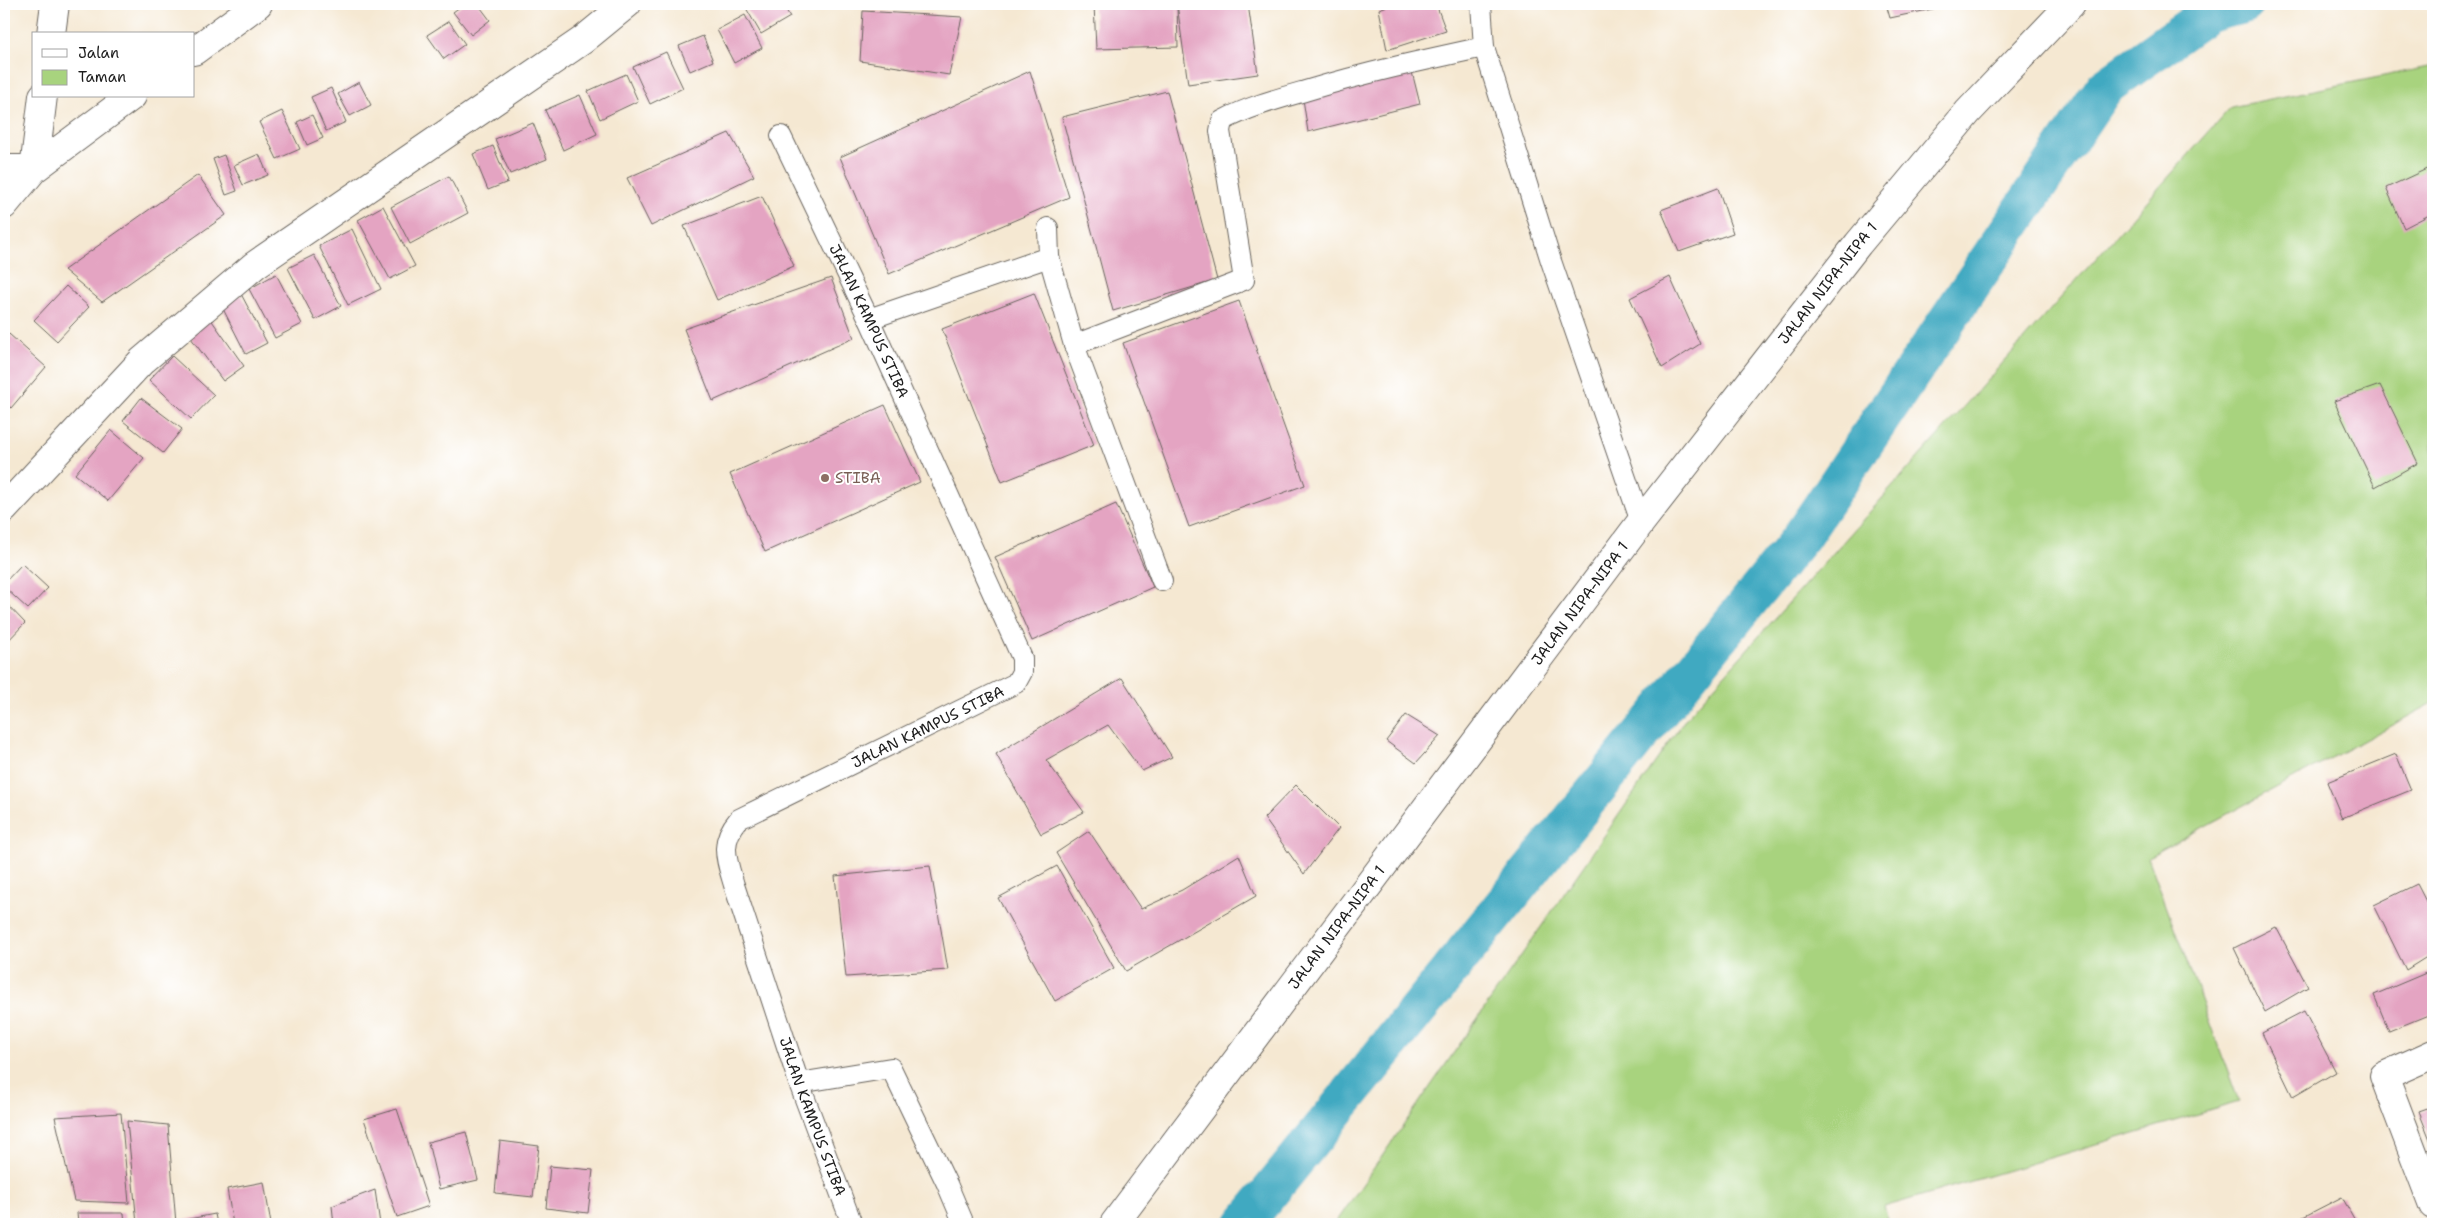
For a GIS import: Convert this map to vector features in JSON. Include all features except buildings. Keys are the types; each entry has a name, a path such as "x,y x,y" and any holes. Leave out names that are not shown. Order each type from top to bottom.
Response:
{"street":[{"path":"51,32 55,4"},
{"path":"195,50 258,4"},
{"path":"4,509 142,361 255,265 583,40 627,4"},
{"name":"JALAN NIPA-NIPA 1","path":"1114,1224 1641,522 1858,244 1968,112 2071,4"},
{"path":"34,168 43,98"},
{"path":"4,205 34,168 129,98"},
{"path":"4,169 34,168"},
{"path":"2433,1054 2384,1076 2433,1205"}],"lane":[{"path":"1481,4 1484,47 1551,261 1641,522"},
{"path":"1074,345 1244,280 1220,131 1222,121 1238,112 1268,101 1352,76 1484,47"},
{"name":"JALAN KAMPUS STIBA","path":"781,136 869,318 1022,658 1022,672 1016,683 739,819 730,830 726,842 726,855 734,885 799,1083 852,1224"},
{"path":"1048,228 1049,257 1074,345 1162,581"},
{"path":"869,318 1049,257"},
{"path":"799,1083 891,1068 947,1184 964,1224"}],"green space":[{"path":"2433,66 2433,703 2148,857 2239,1102 1884,1207 1890,1224 1335,1224 1686,718 2231,107"}],"waterway":[{"path":"1244,1224 1801,537 2105,87 2207,14 2245,4"}],"place":[{"name":"STIBA","path":"825,478"}]}
